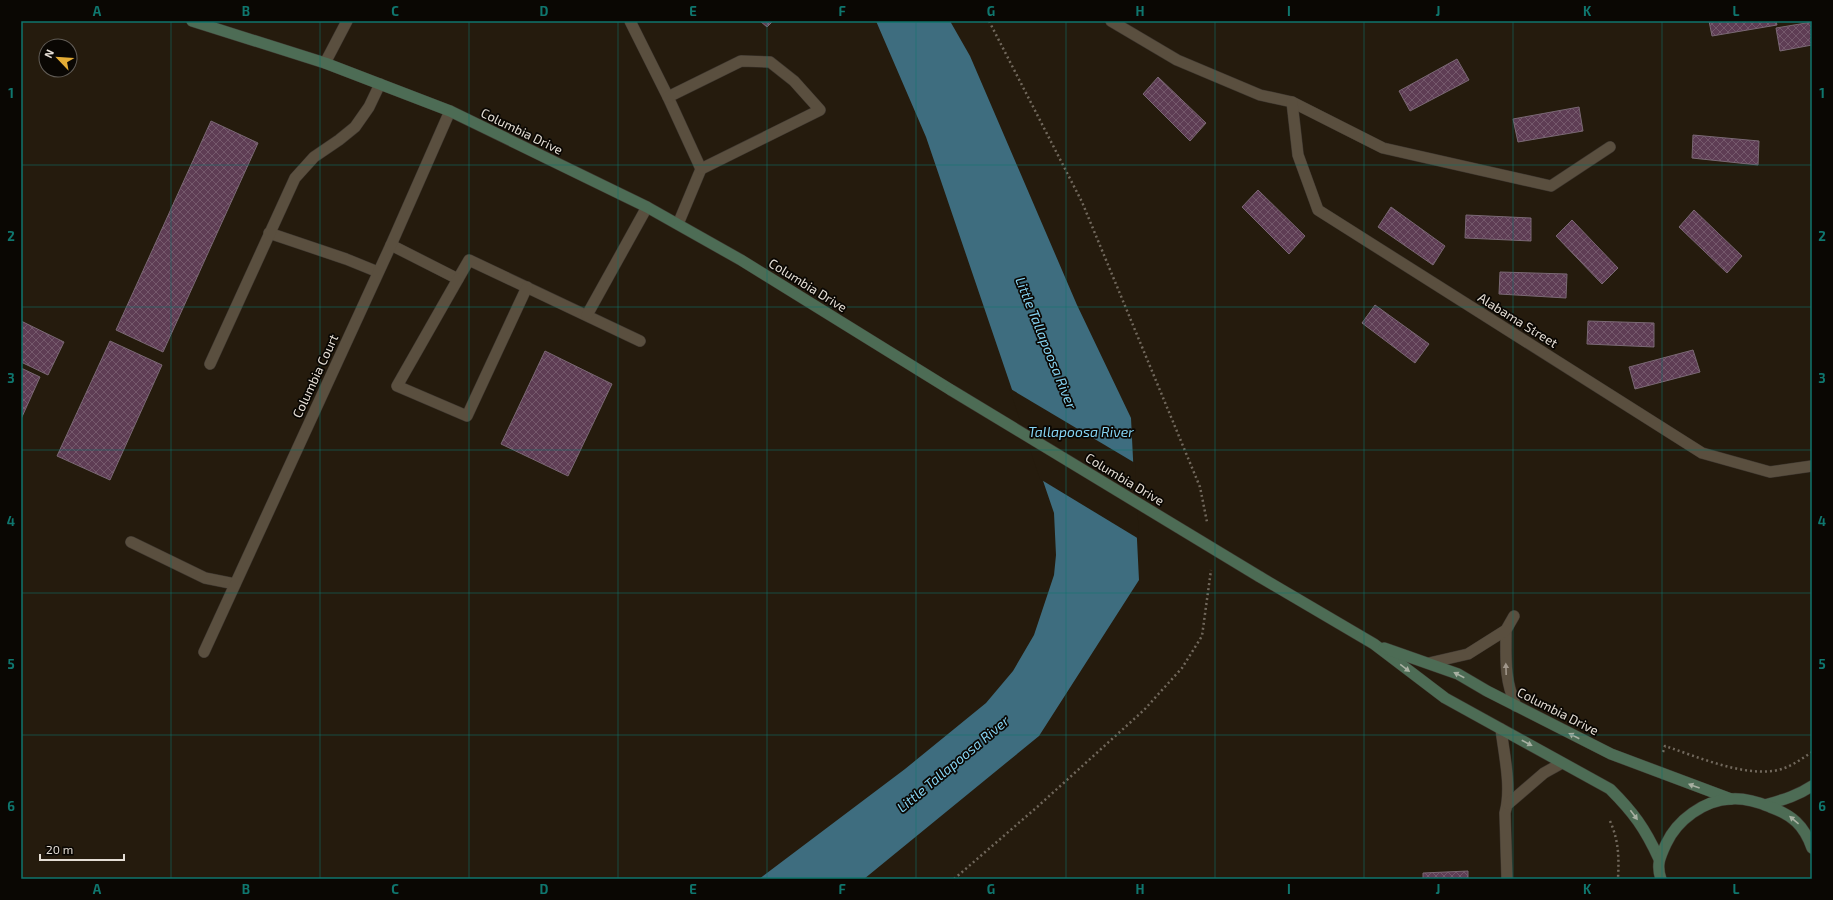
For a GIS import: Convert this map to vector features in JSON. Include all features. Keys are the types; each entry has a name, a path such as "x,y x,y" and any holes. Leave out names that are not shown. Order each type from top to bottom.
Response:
{"main road":[{"name":"Columbia Drive","path":"192,21 325,63 450,111 647,207 678,224 741,260 951,390 1374,644 1445,698 1610,789 1632,811 1642,825 1659,859"},
{"name":"Columbia Drive","path":"1374,644 1458,674 1516,706 1610,754 1731,799"},
{"path":"1765,805 1786,799 1803,792 1812,786"},
{"path":"1657,876 1659,859 1669,838 1681,822 1696,811 1712,803 1731,799 1746,800 1786,813 1800,825 1812,848"}],"street":[{"path":"325,63 346,21"},
{"path":"630,21 668,97 701,169"},
{"path":"1111,21 1177,60 1260,95 1292,102 1383,148 1551,186 1610,147"},
{"path":"668,97 741,61 770,62 794,81 820,110 701,169 678,224"},
{"path":"210,364 295,178 314,157 355,127 369,107 380,84"},
{"name":"Alabama Street","path":"1292,102 1298,155 1318,210 1702,453 1770,472 1812,466"},
{"name":"Columbia Court","path":"204,652 391,245 450,111"},
{"path":"587,316 647,207"},
{"path":"269,233 346,259 378,272"},
{"path":"391,245 458,279"},
{"path":"527,287 467,416 397,386 469,260 527,287 640,341"},
{"path":"132,542 205,578 235,584"},
{"path":"1429,663 1468,654 1506,630 1514,616"},
{"path":"1506,630 1506,672 1509,691 1516,706"},
{"path":"1501,729 1508,804 1505,813 1507,879"},
{"path":"1508,804 1544,773 1562,762"}],"path":[{"path":"1660,759 1665,746 1727,766 1755,771 1773,771 1790,766 1812,752"},
{"path":"1614,817 1610,821 1616,834 1619,851 1618,879"}],"water":[{"name":"Tallapoosa River","path":"876,21 950,21 970,56 1077,305 1131,418 1139,580 1039,736 864,879 759,879 905,769 986,703 1013,671 1034,635 1054,575 1056,555 1054,513 926,137"}],"pier":[{"path":"1009,388 1135,463 1139,539 1040,479"}],"building":[{"path":"760,21 773,21 767,27"},
{"path":"1709,21 1776,21 1777,25 1712,36"},
{"path":"1812,22 1812,45 1780,51 1776,28"},
{"path":"1457,59 1469,80 1410,111 1399,91"},
{"path":"1158,77 1206,123 1190,141 1143,94"},
{"path":"1579,107 1583,131 1518,142 1513,119"},
{"path":"211,121 258,143 163,352 116,330"},
{"path":"1693,135 1759,141 1758,165 1692,158"},
{"path":"1258,190 1305,236 1289,254 1242,207"},
{"path":"1391,207 1445,246 1433,265 1378,227"},
{"path":"1694,210 1742,256 1727,273 1679,227"},
{"path":"1466,215 1531,218 1531,241 1465,238"},
{"path":"1572,220 1618,268 1602,284 1556,236"},
{"path":"1500,272 1567,274 1566,298 1499,294"},
{"path":"1375,305 1429,344 1415,363 1362,323"},
{"path":"21,321 64,342 48,375 21,362"},
{"path":"1588,321 1654,323 1654,347 1587,344"},
{"path":"110,341 162,365 110,480 57,456"},
{"path":"1693,350 1700,372 1635,389 1629,367"},
{"path":"545,351 612,384 568,476 501,444"},
{"path":"21,368 40,377 21,419"},
{"path":"1468,871 1468,879 1423,879 1423,873"}],"water label":[{"name":"Little Tallapoosa River","path":"1046,343"},
{"name":"Little Tallapoosa River","path":"953,764"}]}
